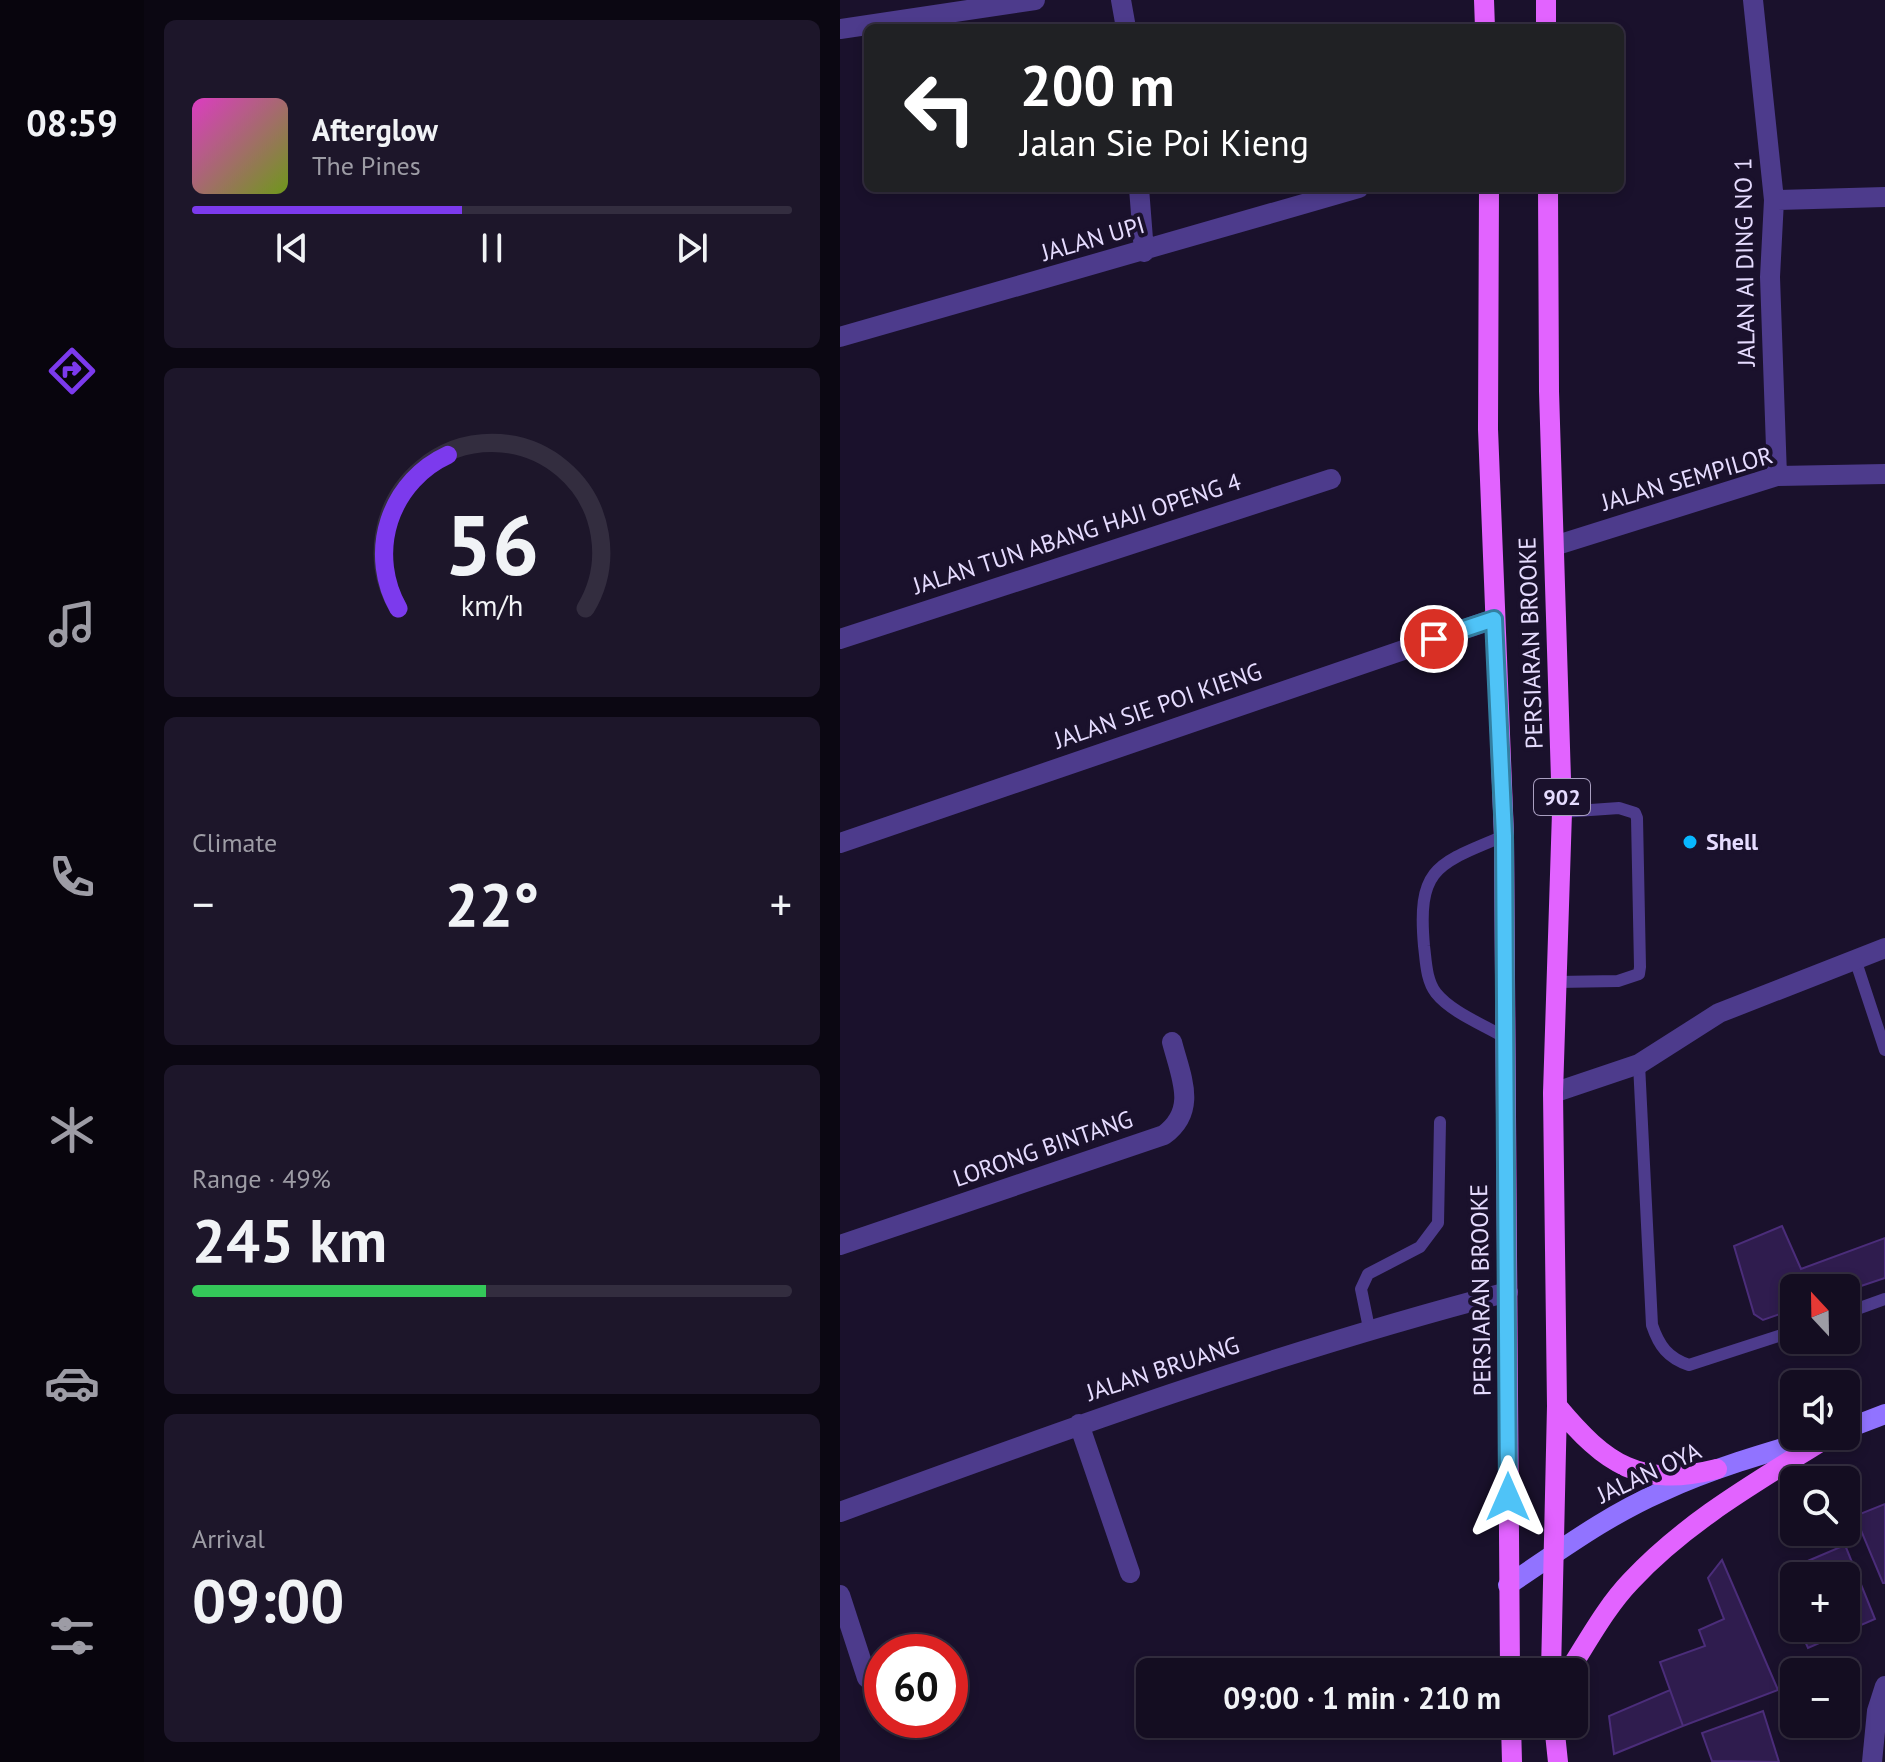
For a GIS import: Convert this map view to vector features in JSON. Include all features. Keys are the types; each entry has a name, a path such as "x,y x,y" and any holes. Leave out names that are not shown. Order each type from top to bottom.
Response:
{"main road":[{"path":"1484,0 1485,24"},
{"path":"1546,0 1546,24"},
{"name":"PERSIARAN BROOKE","path":"1489,192 1488,429 1504,836 1510,1658"},
{"name":"PERSIARAN BROOKE","path":"1548,192 1562,812 1553,1093 1557,1406 1551,1658"},
{"path":"1557,1406 1583,1438 1624,1468 1653,1476 1684,1477 1717,1469"},
{"path":"1860,1424 1885,1414"},
{"name":"JALAN OYA","path":"1508,1585 1584,1533 1659,1492 1717,1469 1780,1450"},
{"path":"1577,1658 1620,1594 1663,1550 1737,1493 1805,1450"},
{"path":"1511,1738 1512,1762"},
{"path":"1555,1738 1558,1762"}],"street":[{"path":"874,24 1035,0"},
{"path":"1121,0 1125,24"},
{"name":"JALAN AI DING NO 1","path":"1753,0 1774,200 1770,277 1777,476"},
{"path":"840,29 864,25"},
{"path":"1139,192 1144,252"},
{"name":"JALAN UPI","path":"840,337 1346,192"},
{"path":"1774,200 1885,197"},
{"name":"JALAN SEMPILOR","path":"1554,546 1777,476 1885,474"},
{"name":"JALAN TUN ABANG HAJI OPENG 4","path":"840,639 1331,479"},
{"name":"JALAN SIE POI KIENG","path":"840,843 1494,619"},
{"path":"1553,1093 1639,1064 1719,1013 1885,948"},
{"name":"LORONG BINTANG","path":"840,1245 1164,1135 1177,1125 1187,1100 1172,1042"},
{"name":"JALAN BRUANG","path":"840,1512 1079,1424 1369,1328 1508,1292"},
{"path":"1079,1424 1130,1573"},
{"path":"840,1595 864,1669"},
{"path":"1872,1762 1877,1711 1885,1686"}],"lane":[{"path":"1557,982 1618,981 1639,974 1640,967 1639,832 1635,813 1619,808 1562,812"},
{"path":"1504,836 1456,855 1432,875 1422,896 1427,972 1436,994 1504,1037"},
{"path":"1855,959 1885,1050"},
{"path":"1639,1064 1652,1325 1657,1339 1672,1358 1689,1365 1780,1336"},
{"path":"1369,1328 1361,1289 1368,1274 1420,1247 1438,1223 1440,1122"},
{"path":"1860,1308 1885,1299"}],"building":[{"path":"1782,1226 1801,1269 1885,1238 1885,1278 1860,1286 1860,1274 1780,1274 1780,1314 1763,1320 1754,1314 1734,1246"},
{"path":"1885,1504 1885,1583 1860,1528 1860,1514"},
{"path":"1845,1546 1852,1562 1805,1562"},
{"path":"1722,1560 1778,1690 1683,1726 1660,1662 1705,1646 1699,1630 1724,1619 1708,1578"},
{"path":"1860,1582 1875,1619 1860,1625"},
{"path":"1805,1642 1822,1642 1808,1648"},
{"path":"1670,1690 1683,1726 1614,1754 1609,1716"},
{"path":"1763,1711 1779,1762 1712,1761 1702,1733"}],"place":[{"name":"Shell","path":"1690,842"}],"route":[{"path":"1434,639 1494,619 1504,836 1508,1497"}]}
